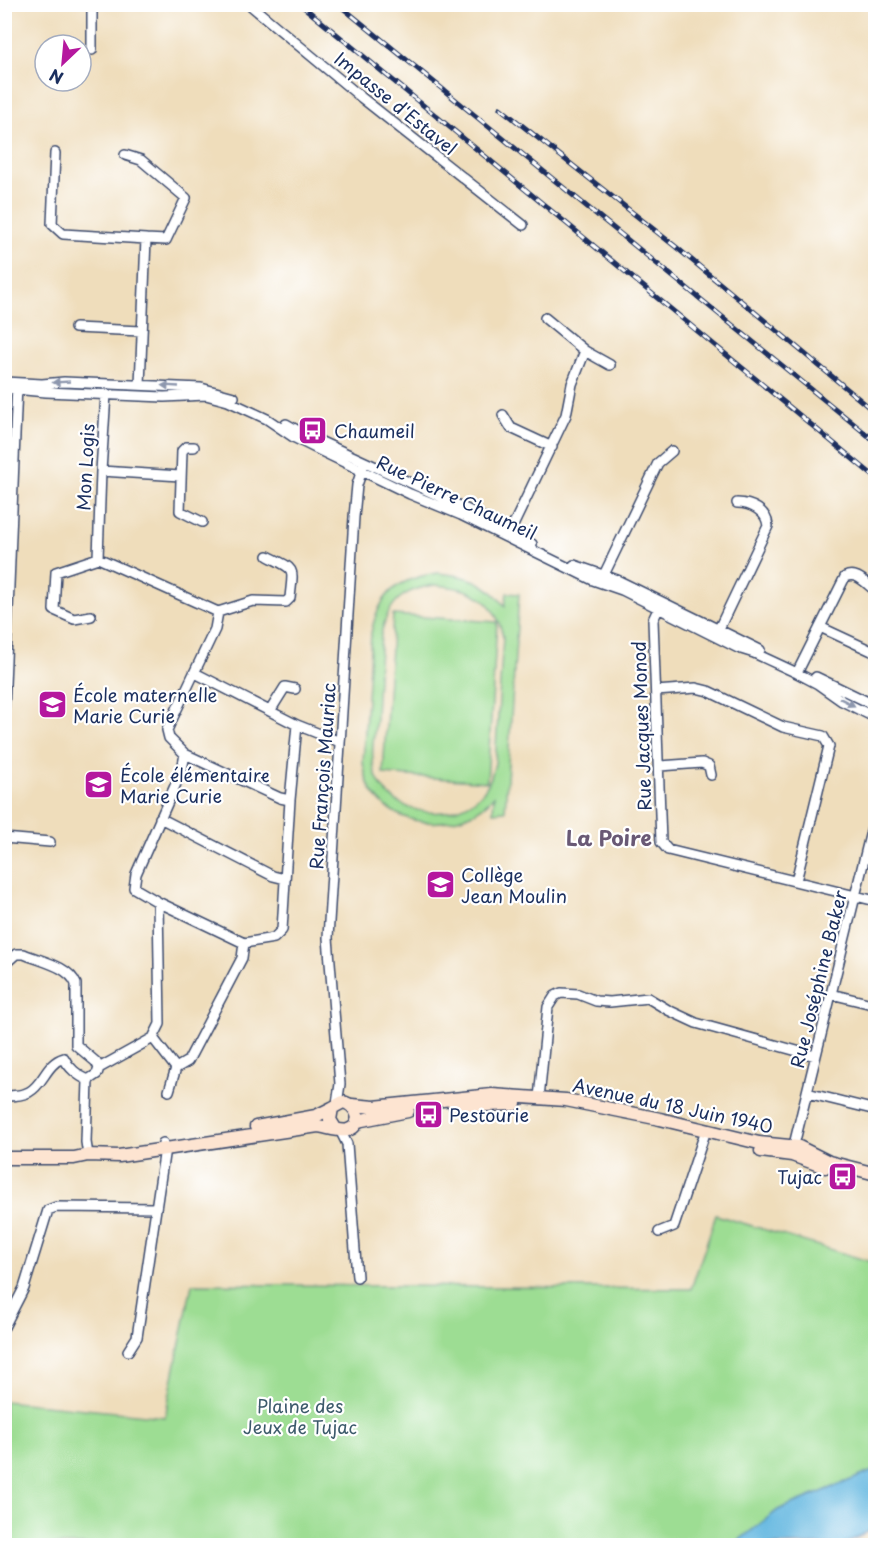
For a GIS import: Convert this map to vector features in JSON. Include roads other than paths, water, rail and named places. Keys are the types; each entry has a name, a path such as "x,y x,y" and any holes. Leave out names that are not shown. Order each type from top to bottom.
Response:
{"street":[{"path":"92,4 92,33"},
{"name":"Impasse d'Estavel","path":"249,4 362,98 523,225"},
{"path":"55,153 52,224 63,234 166,240 186,198 141,160 125,155"},
{"path":"129,395 140,385 146,239"},
{"path":"545,318 585,351 610,365"},
{"path":"75,328 141,332"},
{"path":"510,532 566,415 572,384 585,351"},
{"name":"Rue Pierre Chaumeil","path":"4,382 17,386 106,394 164,397 206,395 228,401 267,419 295,438 439,496 580,567 601,580"},
{"path":"94,383 106,394"},
{"name":"Rue Pierre Chaumeil","path":"4,388 94,383 201,388 230,395 436,506 460,514 876,706"},
{"path":"4,710 17,386"},
{"name":"Mon Logis","path":"98,558 106,394"},
{"path":"503,415 511,428 552,447"},
{"path":"4,431 16,431"},
{"path":"194,447 186,447 182,451 180,511 202,522"},
{"path":"601,580 658,463 672,451"},
{"name":"Rue François Mauriac","path":"342,1105 327,938 354,523 357,485 363,466"},
{"path":"101,471 180,476"},
{"path":"717,633 768,526 764,513 744,503 737,503"},
{"path":"91,616 74,619 54,610 56,572 98,558 218,612 254,601 285,602 290,598 293,572 291,567 268,556"},
{"path":"798,671 845,577 850,574 856,575 876,591"},
{"name":"Rue Jacques Monod","path":"660,605 653,620 662,842 668,850 876,901"},
{"path":"218,612 215,629 167,730 169,738 185,754 280,798 290,800"},
{"path":"820,627 876,653"},
{"name":"Rue Pierre Chaumeil","path":"798,671 842,701 876,718"},
{"path":"195,673 297,725 340,742"},
{"path":"270,711 285,687 295,689"},
{"path":"656,691 696,688 708,691 783,727 823,736 829,746 796,881"},
{"path":"185,754 182,770 136,874 134,888 244,943 274,938 282,930 297,725"},
{"path":"660,766 702,763 709,766 711,775"},
{"name":"Rue Joséphine Baker","path":"793,1150 876,811"},
{"path":"160,818 273,876 285,879"},
{"path":"4,838 50,842"},
{"path":"88,1080 97,1074 99,1068 153,1038 160,1024 158,902"},
{"path":"169,1091 176,1068 188,1060 242,958 244,943"},
{"path":"4,967 16,954 24,954 73,976 76,984 76,1045 96,1062 99,1068"},
{"path":"539,1098 548,1007 555,996 561,993 578,994 596,1001 610,1002 648,998 696,1023 815,1056"},
{"path":"831,994 876,1005"},
{"path":"153,1038 176,1068"},
{"path":"76,1045 69,1047 64,1058 66,1063 81,1077 88,1080"},
{"path":"4,1096 30,1092 57,1059 64,1058"},
{"path":"88,1080 86,1142 88,1151"},
{"path":"807,1093 876,1110"},
{"name":"Avenue du 18 Juin 1940","path":"4,1151 88,1151 119,1156 316,1116 342,1105 374,1107 492,1095 566,1100 611,1108 705,1133 758,1151 793,1150 799,1147 820,1159 876,1174"},
{"path":"346,1127 329,1116 342,1105 357,1112 346,1127 357,1277"},
{"name":"Avenue du 18 Juin 1940","path":"164,1147 318,1126 346,1127 403,1111 460,1105 566,1105 705,1133"},
{"path":"659,1232 674,1226 705,1133"},
{"path":"128,1351 137,1337 164,1147"},
{"name":"Avenue du 18 Juin 1940","path":"793,1150 838,1171 876,1181"},
{"name":"Avenue du 18 Juin 1940","path":"4,1158 74,1158 88,1151"},
{"path":"4,1327 9,1305 24,1288 48,1210 56,1207 156,1209"}],"water":[{"path":"875,1470 875,1528 843,1545 733,1545 778,1510"}],"railway":[{"path":"300,4 876,478"},
{"path":"338,4 876,442"},
{"path":"500,108 676,247 876,413"}],"place":[{"name":"Chaumeil","path":"313,430"},
{"name":"École maternelle Marie Curie","path":"52,704"},
{"name":"École élémentaire Marie Curie","path":"99,784"},
{"name":"Collège Jean Moulin","path":"440,884"},
{"name":"Pestourie","path":"428,1114"},
{"name":"Tujac","path":"843,1176"}],"district":[{"name":"La Poire","path":"609,837"}],"park label":[{"name":"Plaine des Jeux de Tujac","path":"300,1415"}]}
